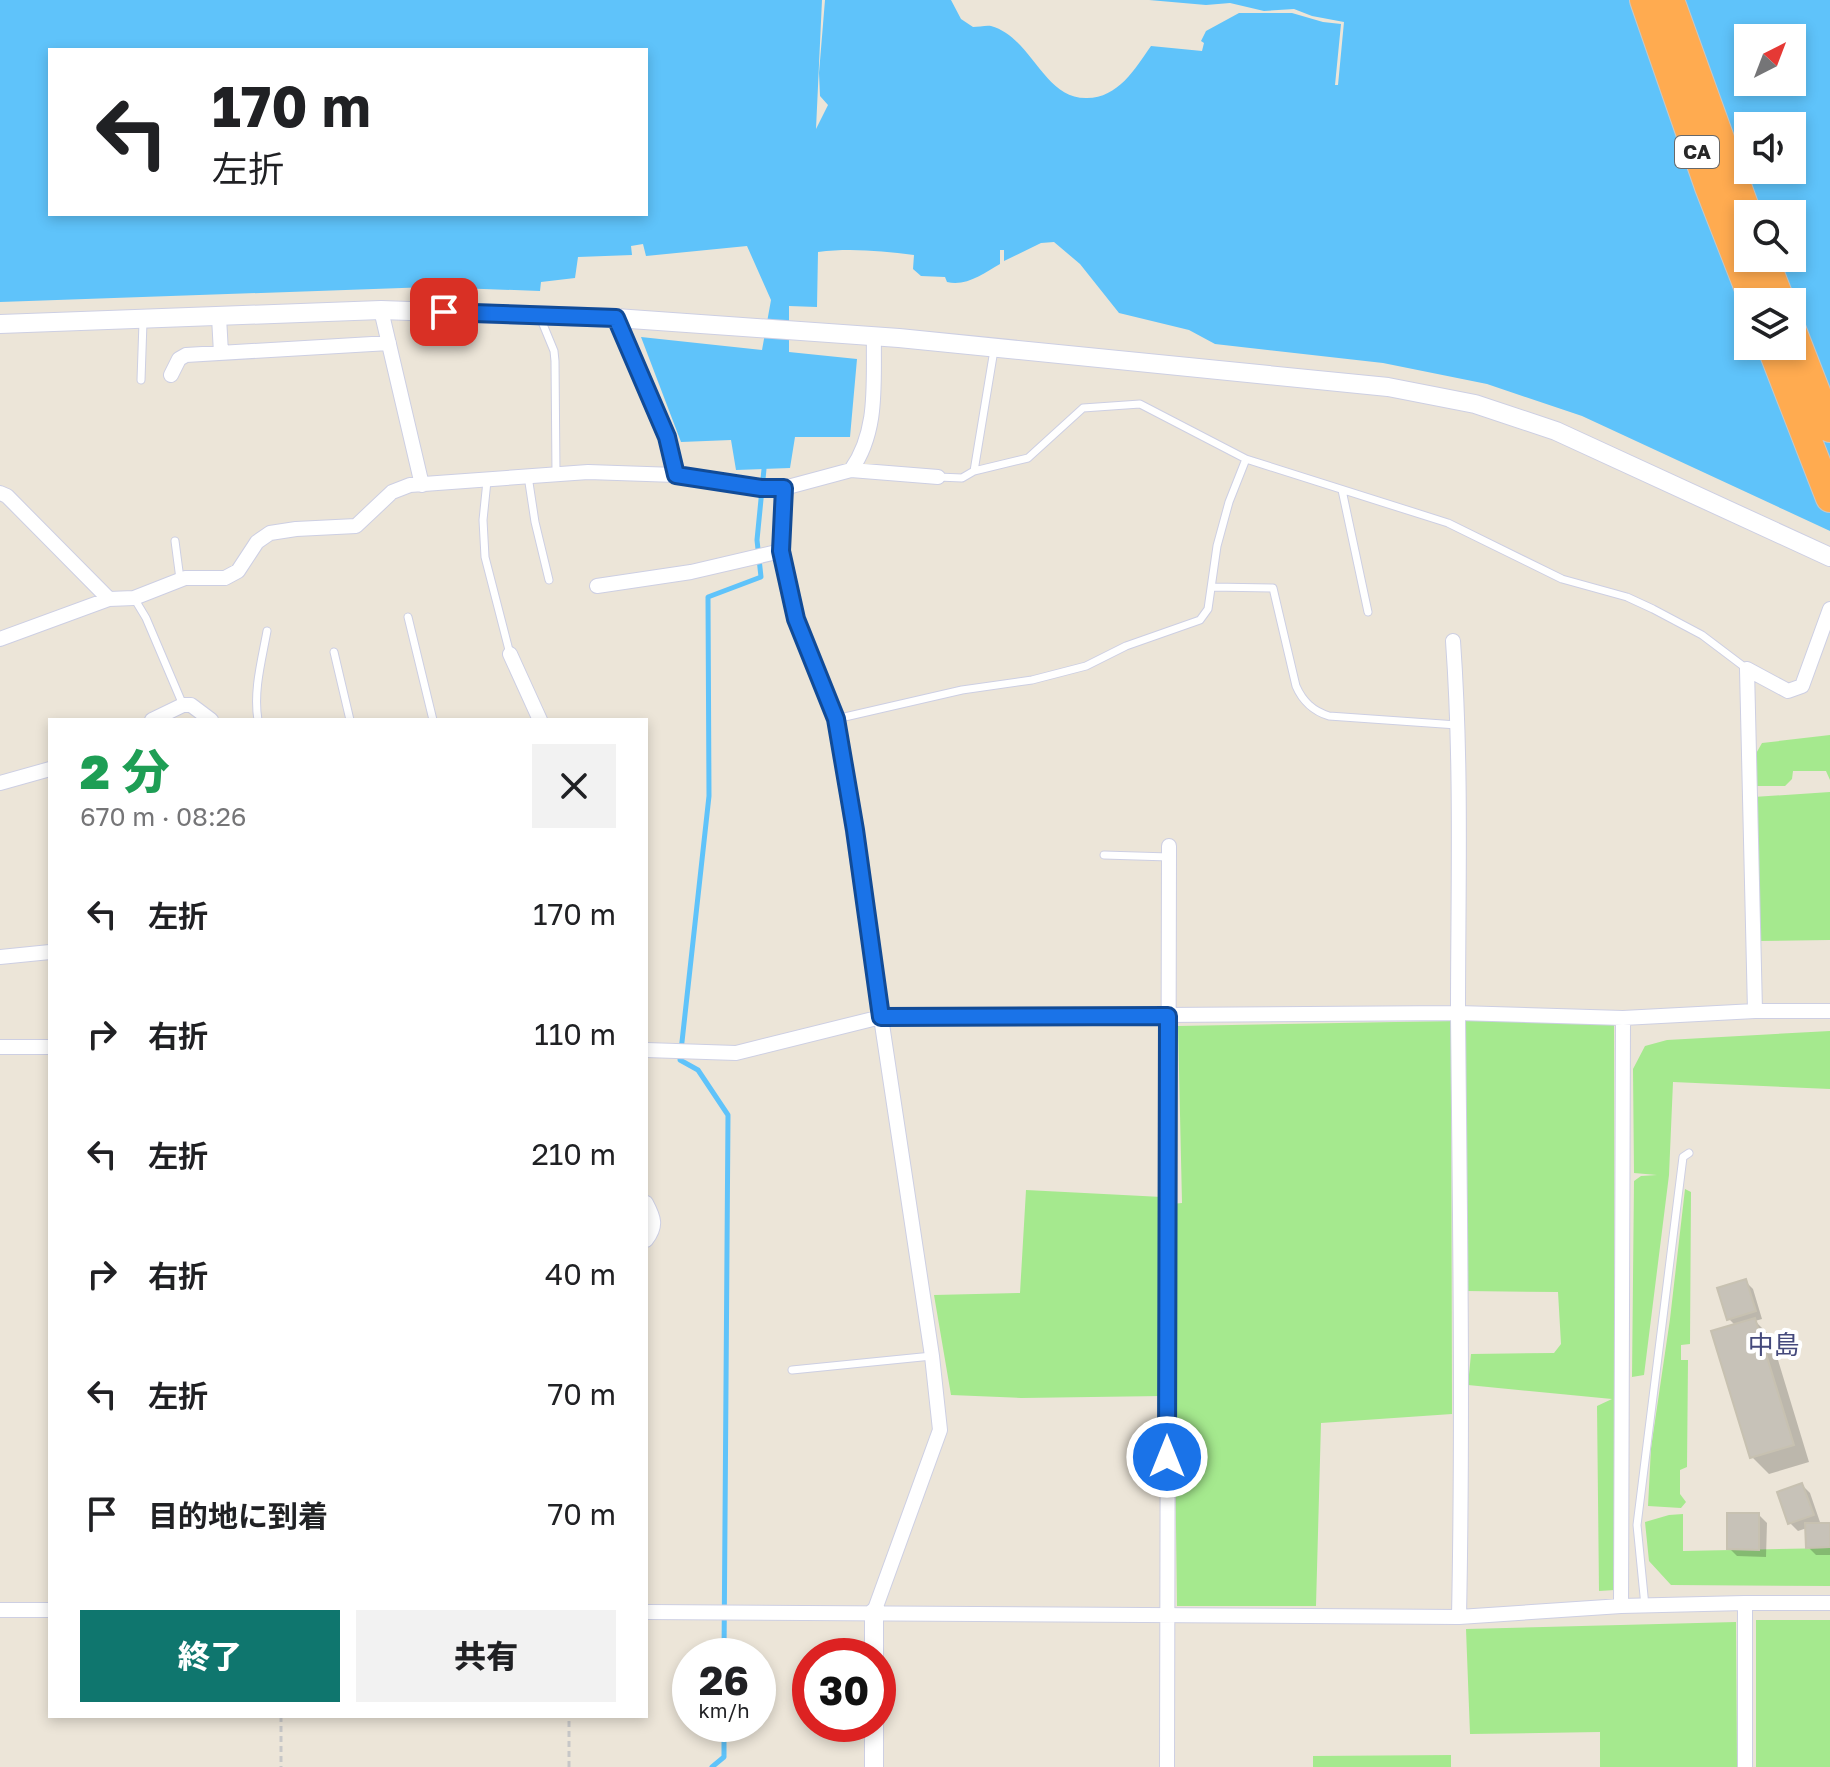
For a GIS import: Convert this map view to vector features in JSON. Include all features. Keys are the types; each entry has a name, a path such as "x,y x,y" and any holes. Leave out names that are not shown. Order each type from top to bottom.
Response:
{"highway":[{"name":"CA","path":"1644,0 1709,187 1749,288"},
{"name":"CA","path":"1670,0 1742,200"},
{"path":"1776,360 1830,498"},
{"path":"1804,360 1830,428"}],"street":[{"path":"381,310 422,485"},
{"path":"0,324 381,310 616,318 874,336 1388,387 1475,404 1556,431 1830,557"},
{"path":"219,317 221,353"},
{"path":"616,318 667,437 676,475"},
{"path":"851,470 863,454 870,433 874,336"},
{"path":"171,375 179,359 186,355 389,343"},
{"path":"0,639 109,599 134,598 180,579 225,578 238,571 264,536 296,529 356,526 399,487 556,473 676,475 761,488 784,488 851,470 938,477"},
{"path":"784,488 781,551 796,619 836,719 855,830 932,1356 940,1430 874,1612 874,1638"},
{"path":"0,493 7,496 109,599"},
{"path":"597,586 691,572 781,551"},
{"path":"1755,1011 1747,669 1788,691 1802,686 1830,609"},
{"path":"1453,641 1459,726 1462,1406 1459,1617"},
{"path":"510,654 539,718"},
{"path":"156,718 183,705 198,707 209,718"},
{"path":"0,783 48,770"},
{"path":"1167,1767 1169,852"},
{"path":"0,957 48,952"},
{"path":"648,1050 736,1053 881,1017 1458,1013 1623,1018 1755,1011 1830,1011"},
{"path":"1621,1606 1623,1018"},
{"path":"0,1047 48,1047"},
{"path":"648,1206 655,1225 648,1237"},
{"path":"1745,1603 1745,1767"},
{"path":"648,1612 1459,1617 1621,1606 1830,1603"},
{"path":"0,1610 48,1610"},
{"path":"874,1742 874,1767"}],"lane":[{"path":"539,315 554,351 556,473"},
{"path":"141,380 143,320"},
{"path":"974,471 994,347"},
{"path":"938,477 962,478 974,471 1034,455 1060,426 1083,408 1140,404 1246,459 1448,523 1562,579 1627,597 1702,635 1747,669"},
{"path":"836,719 962,690 1032,680 1086,666 1126,646 1200,620 1207,614 1217,546 1229,502 1246,459"},
{"path":"528,476 549,580"},
{"path":"487,481 483,538 485,557 510,654"},
{"path":"1342,490 1368,612"},
{"path":"175,541 180,579"},
{"path":"1212,587 1273,588 1296,686 1301,697 1318,712 1329,716 1459,726"},
{"path":"134,598 146,618 183,705"},
{"path":"408,617 433,718"},
{"path":"258,718 256,708 267,631"},
{"path":"334,652 350,718"},
{"path":"1104,855 1169,852"},
{"path":"1645,1606 1637,1525 1683,1157 1689,1153"},
{"path":"792,1370 932,1356"}],"path":[{"path":"281,1718 281,1767"},
{"path":"569,1718 569,1767"}],"green space":[{"path":"1830,735 1830,780 1826,771 1793,771 1792,779 1785,786 1754,786 1754,757 1762,743"},
{"path":"1830,792 1830,940 1758,941 1753,797"},
{"path":"1464,1020 1614,1023 1615,1590 1599,1591 1597,1406 1612,1399 1468,1385 1471,1354 1554,1353 1561,1344 1558,1292 1466,1291"},
{"path":"1451,1021 1452,1414 1321,1423 1316,1606 1177,1606 1172,1204 1182,1203 1178,1026"},
{"path":"1830,1031 1830,1089 1673,1082 1669,1175 1644,1375 1632,1377 1634,1181 1641,1176 1657,1175 1634,1173 1633,1069 1645,1046 1667,1040"},
{"path":"1685,1189 1691,1192 1690,1344 1681,1345 1681,1360 1688,1360 1687,1467 1680,1470 1680,1494 1686,1502 1681,1508 1648,1506 1651,1448"},
{"path":"1026,1190 1162,1197 1162,1396 1021,1398 951,1395 934,1295 1020,1293"},
{"path":"1683,1514 1683,1551 1830,1548 1830,1586 1671,1585 1649,1561 1645,1522"},
{"path":"1756,1620 1830,1620 1830,1767 1756,1767"},
{"path":"1736,1622 1737,1767 1600,1767 1600,1732 1470,1734 1466,1629"},
{"path":"1451,1755 1451,1767 1313,1767 1313,1756"}],"water":[{"path":"0,0 822,0 816,129 828,105 820,96 819,73 825,0 951,0 961,19 973,27 991,26 1005,33 1018,42 1059,89 1072,96 1087,98 1098,97 1117,88 1151,46 1202,51 1204,43 1201,41 1206,31 1239,13 1292,13 1341,24 1335,85 1338,85 1344,22 1294,9 1264,11 1230,3 1206,5 1149,0 1830,0 1830,531 1582,416 1487,384 1383,363 1215,344 1189,330 1119,313 1080,264 1054,242 1041,243 1004,261 1004,250 1000,250 1000,264 961,283 947,282 945,277 921,276 913,269 914,255 866,250 818,252 817,307 789,306 789,352 857,359 850,437 795,437 790,468 736,470 731,440 681,442 641,337 762,350 771,300 747,246 646,256 643,244 631,246 632,255 578,257 575,278 541,282 540,291 430,287 0,302"}],"building":[{"path":"1746,1279 1756,1311 1727,1320 1717,1288"},
{"path":"1755,1318 1794,1445 1750,1458 1711,1331"},
{"path":"1802,1483 1814,1515 1788,1524 1777,1492"},
{"path":"1727,1513 1759,1513 1759,1550 1727,1549"},
{"path":"1805,1523 1830,1523 1830,1547 1806,1548"}],"waterway":[{"path":"724,1638 728,1115 698,1070 680,1060 709,796 708,597 761,577 757,540 764,469"},
{"path":"712,1767 724,1757 724,1742"}],"district":[{"name":"中島","path":"1774,1345"}],"route":[{"path":"444,312 616,318 667,437 676,475 761,488 784,488 781,551 796,619 836,719 881,1017 1168,1016 1167,1457"}]}
